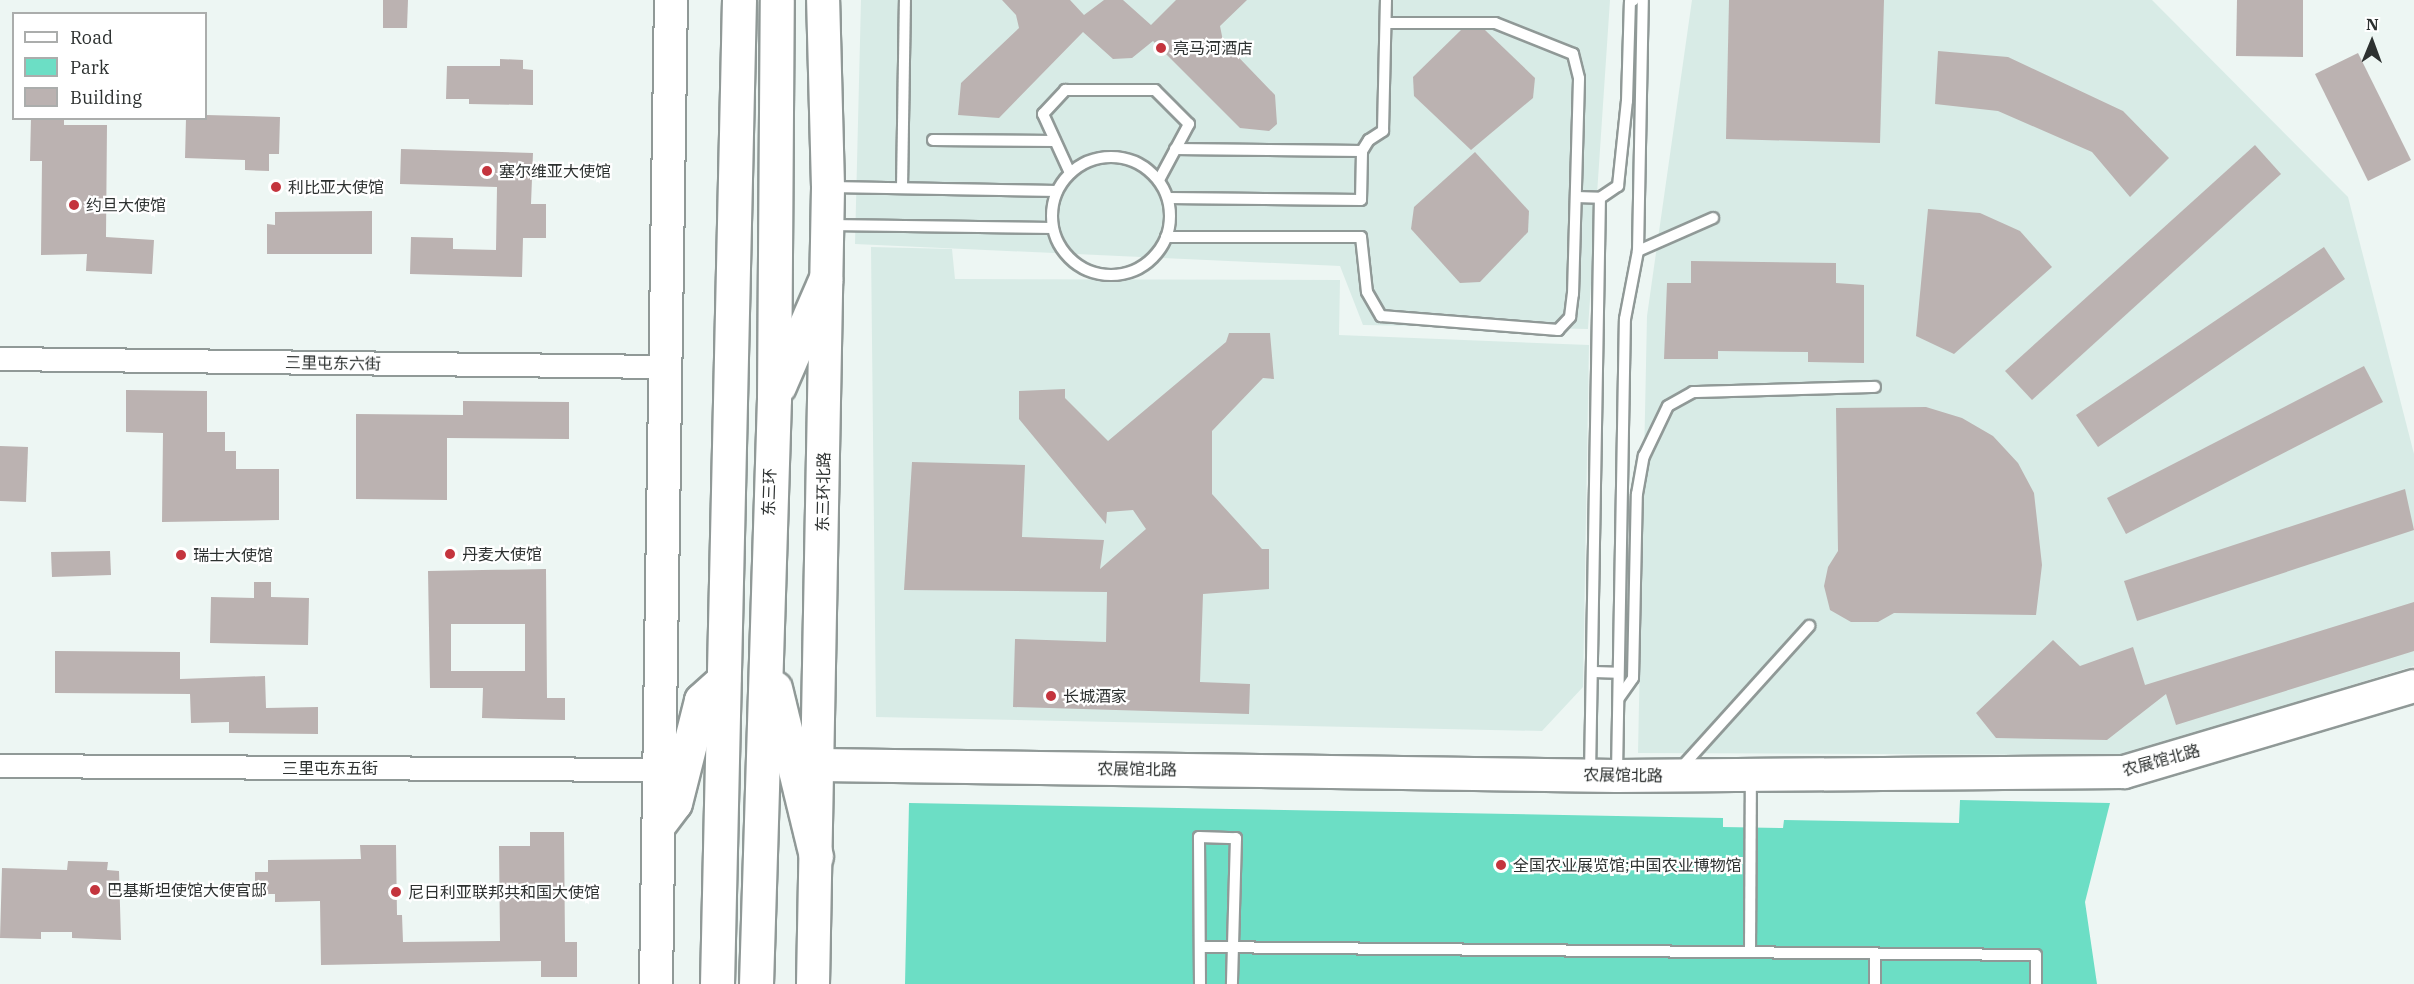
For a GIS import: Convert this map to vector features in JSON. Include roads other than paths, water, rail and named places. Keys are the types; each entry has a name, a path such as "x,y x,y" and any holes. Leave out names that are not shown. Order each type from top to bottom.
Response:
{"highway":[{"path":"717,984 739,0"},
{"name":"东三环","path":"756,984 764,645 774,399 777,0"},
{"path":"774,399 825,280"},
{"path":"764,645 816,856"},
{"path":"659,824 675,803 701,700 723,680"}],"street":[{"path":"656,984 671,0"},
{"name":"东三环北路","path":"813,984 820,765 828,187 823,0"},
{"name":"三里屯东六街","path":"0,359 666,367"},
{"name":"农展馆北路","path":"820,765 1751,777 2124,772 2414,686"},
{"name":"三里屯东五街","path":"0,766 660,770"}],"lane":[{"path":"902,188 905,0"},
{"path":"1168,198 1361,200 1362,152 1369,140 1383,131 1386,0"},
{"path":"1576,197 1600,198 1618,186 1627,101 1630,2 1634,0"},
{"path":"1604,775 1619,698 1617,673 1625,319 1638,251 1643,0"},
{"path":"1166,237 1360,237 1367,292 1381,316 1558,330 1570,317 1579,78 1574,54 1495,23 1386,23"},
{"path":"1071,173 1043,114 1065,90 1155,90 1189,124 1159,180"},
{"path":"933,140 1055,141"},
{"path":"1176,149 1362,152"},
{"path":"1118,157 1144,166 1159,180 1168,198 1171,218 1166,237 1158,253 1142,266 1117,274 1096,273 1068,256 1053,228 1057,191 1071,173 1097,158 1118,157"},
{"path":"828,187 1057,191"},
{"path":"1600,198 1594,672 1604,775"},
{"path":"1638,251 1713,218"},
{"path":"827,225 1053,228"},
{"path":"1619,698 1633,678 1637,494 1644,456 1668,406 1693,392 1875,387"},
{"path":"1674,776 1809,626"},
{"path":"1594,672 1617,673"},
{"path":"1750,952 1751,777"},
{"path":"1200,984 1199,837 1236,838 1232,984"},
{"path":"1200,947 2036,955 2036,984"},
{"path":"1875,953 1875,984"}],"place":[{"name":"亮马河酒店","path":"1161,48"},
{"name":"塞尔维亚大使馆","path":"487,171"},
{"name":"利比亚大使馆","path":"276,187"},
{"name":"约旦大使馆","path":"74,205"},
{"name":"丹麦大使馆","path":"450,554"},
{"name":"瑞士大使馆","path":"181,555"},
{"name":"长城酒家","path":"1051,696"},
{"name":"全国农业展览馆;中国农业博物馆","path":"1501,865"},
{"name":"巴基斯坦使馆大使官邸","path":"95,890"},
{"name":"尼日利亚联邦共和国大使馆","path":"396,892"}]}
